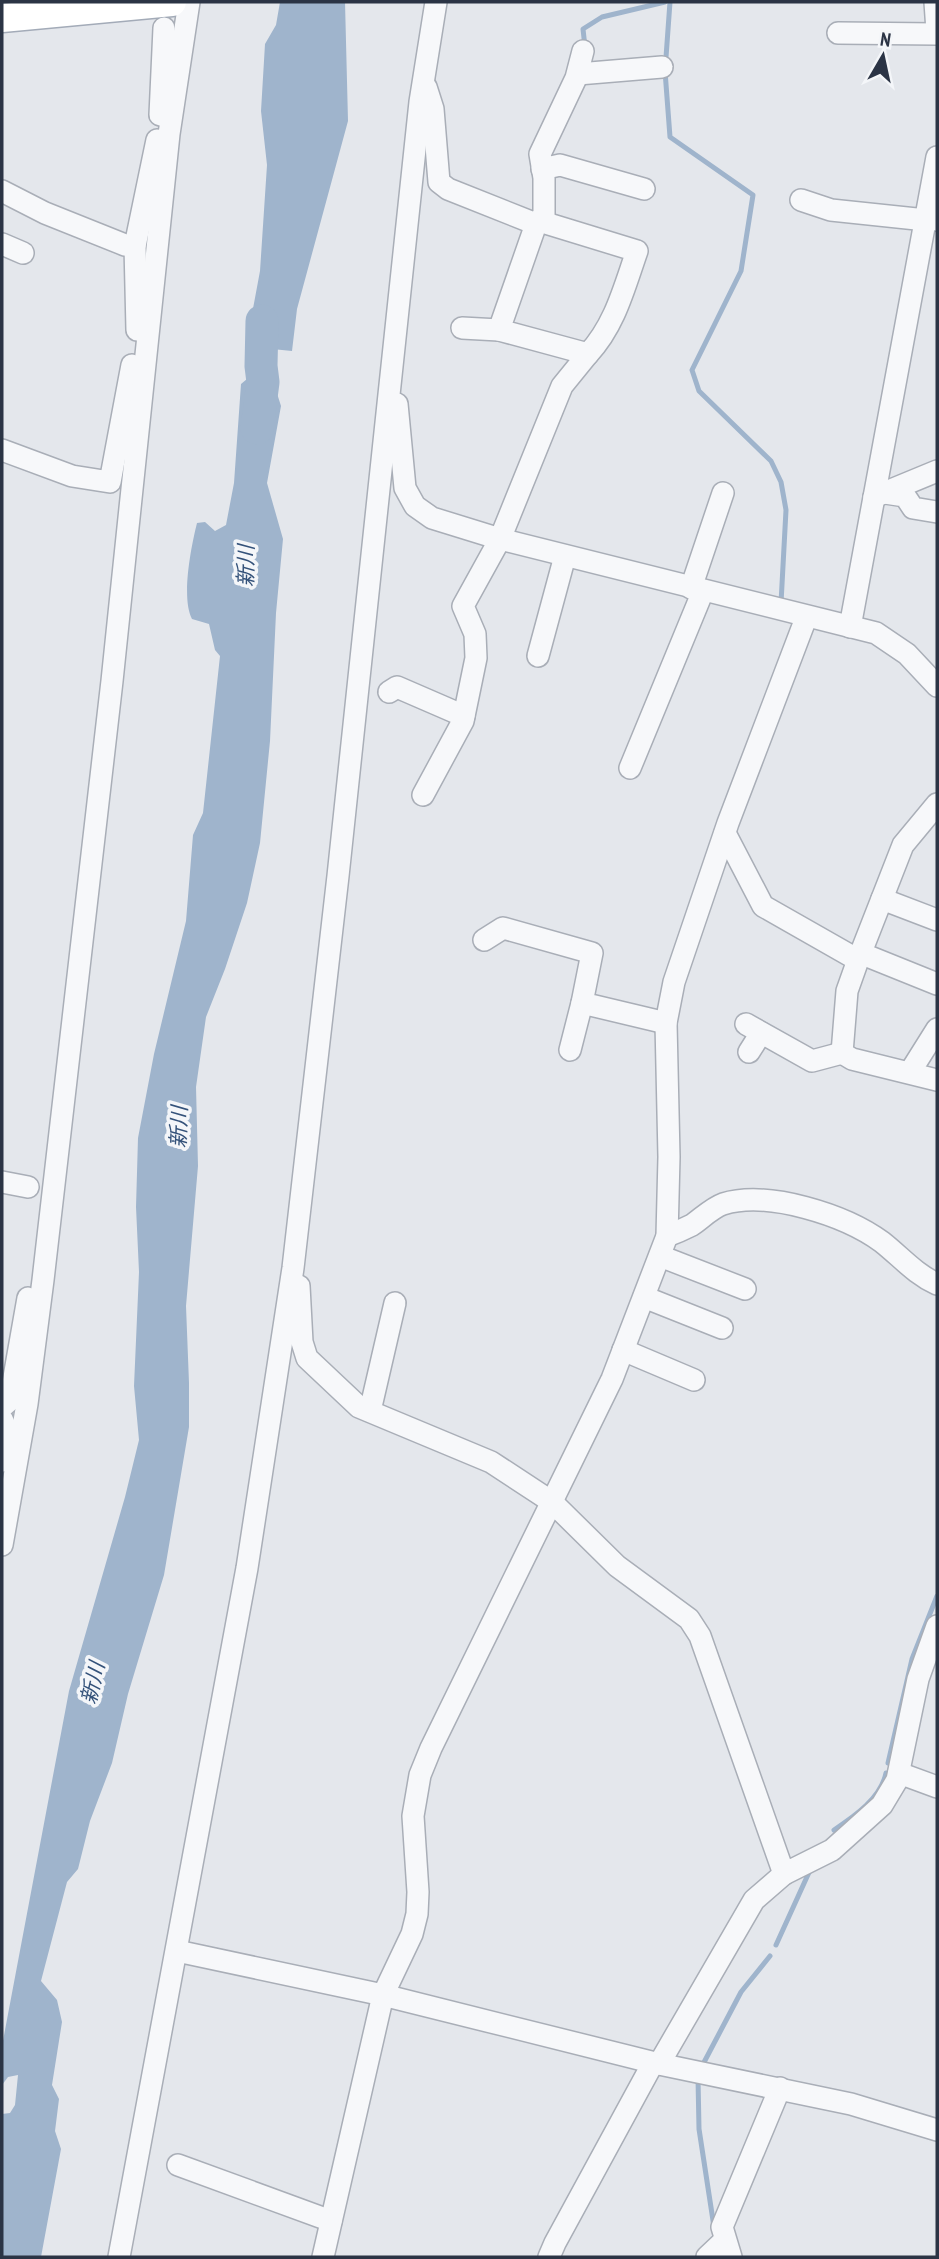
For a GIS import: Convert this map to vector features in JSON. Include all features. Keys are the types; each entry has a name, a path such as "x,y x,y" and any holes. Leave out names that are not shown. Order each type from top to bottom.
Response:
{"main road":[{"path":"2,18 168,15"}],"street":[{"path":"2,450 72,476 110,482 137,339 135,246 164,133 189,2"},
{"path":"120,2257 247,1568 293,1268 337,889 424,79 436,2"},
{"path":"838,33 937,33 935,2"},
{"path":"2,1537 27,1404 43,1280 108,708 164,133 168,15"},
{"path":"499,330 537,222 544,215 540,154 578,74 583,51"},
{"path":"578,74 662,67"},
{"path":"423,795 455,739 464,716 476,658 474,634 463,606 500,539 562,386 603,338 619,304 637,251 537,222 448,189 439,182 433,109 424,79"},
{"path":"849,627 879,495 932,220 937,157"},
{"path":"542,169 560,165 644,189"},
{"path":"2,191 44,213 125,245 135,246"},
{"path":"801,200 831,209 932,220"},
{"path":"2,244 23,253"},
{"path":"462,328 499,330 588,354"},
{"path":"390,386 396,393 405,488 415,506 432,518 565,556 806,618 876,633 907,654 937,686"},
{"path":"879,495 937,471"},
{"path":"630,768 697,590 723,494"},
{"path":"879,495 905,496 913,508 937,512"},
{"path":"538,656 565,556"},
{"path":"323,2257 383,1995 412,1934 417,1914 413,1816 420,1775 612,1379 664,1246 669,1157 666,1023 674,982 724,833 806,618"},
{"path":"389,692 397,687 464,716"},
{"path":"842,1053 847,991 859,956 903,845 937,804"},
{"path":"724,833 763,906 859,956 937,984"},
{"path":"882,899 937,920"},
{"path":"484,940 503,928 592,953 570,1050"},
{"path":"582,1003 666,1023"},
{"path":"750,1052 753,1029 812,1061 842,1053 852,1059 937,1080"},
{"path":"910,1072 937,1030"},
{"path":"2,1182 27,1187"},
{"path":"664,1246 720,1205 742,1200 795,1205 830,1214 881,1241 921,1277 937,1284"},
{"path":"664,1246 745,1289"},
{"path":"293,1268 300,1288 302,1342 307,1358 359,1407 491,1462 552,1502 617,1566 689,1619 700,1636 784,1874"},
{"path":"2,1407 10,1400 29,1288 43,1280"},
{"path":"644,1297 722,1328"},
{"path":"370,1411 395,1303"},
{"path":"623,1350 694,1380"},
{"path":"2,1419 8,1433 2,1470"},
{"path":"550,2257 555,2243 656,2063 754,1900 784,1874 832,1850 882,1805 899,1773 918,1679 937,1626"},
{"path":"899,1773 937,1787"},
{"path":"177,1951 383,1995 656,2063 878,2110 937,2130"},
{"path":"707,2257 728,2248 722,2227 780,2088"},
{"path":"178,2165 331,2221"}],"water":[{"path":"280,2 345,2 348,121 297,309 292,351 272,349 269,368 254,365 257,348 246,346 260,271 267,165 261,111 265,44 276,25"},
{"path":"247,379 274,384 281,406 267,483 283,539 276,613 270,741 260,843 247,903 206,1017 196,1087 198,1166 186,1306 189,1427 164,1575 128,1694 112,1763 90,1821 78,1869 67,1882 41,1981 57,2000 62,2022 52,2085 59,2099 55,2131 61,2149 41,2257 2,2257 2,2114 10,2113 15,2105 18,2075 8,2077 2,2085 2,2046 69,1691 139,1440 134,1386 139,1272 136,1207 138,1138 154,1054 186,921 193,835 203,813 220,656 215,650 209,624 192,619 189,610 187,586 190,558 197,523 205,522 215,531 226,525 234,483 241,384"}],"waterway":[{"path":"585,47 583,29 602,17 665,2"},
{"path":"670,2 665,71 670,137 753,195 741,271 692,370 699,391 771,461 781,482 786,510 781,603"},
{"name":"新川","path":"257,428 263,382 262,321"},
{"path":"888,1763 912,1659 937,1596"},
{"path":"834,1830 873,1798 886,1773"},
{"path":"776,1945 811,1868"},
{"path":"701,2068 741,1992 770,1956"},
{"path":"698,2078 699,2129 714,2227"}]}
